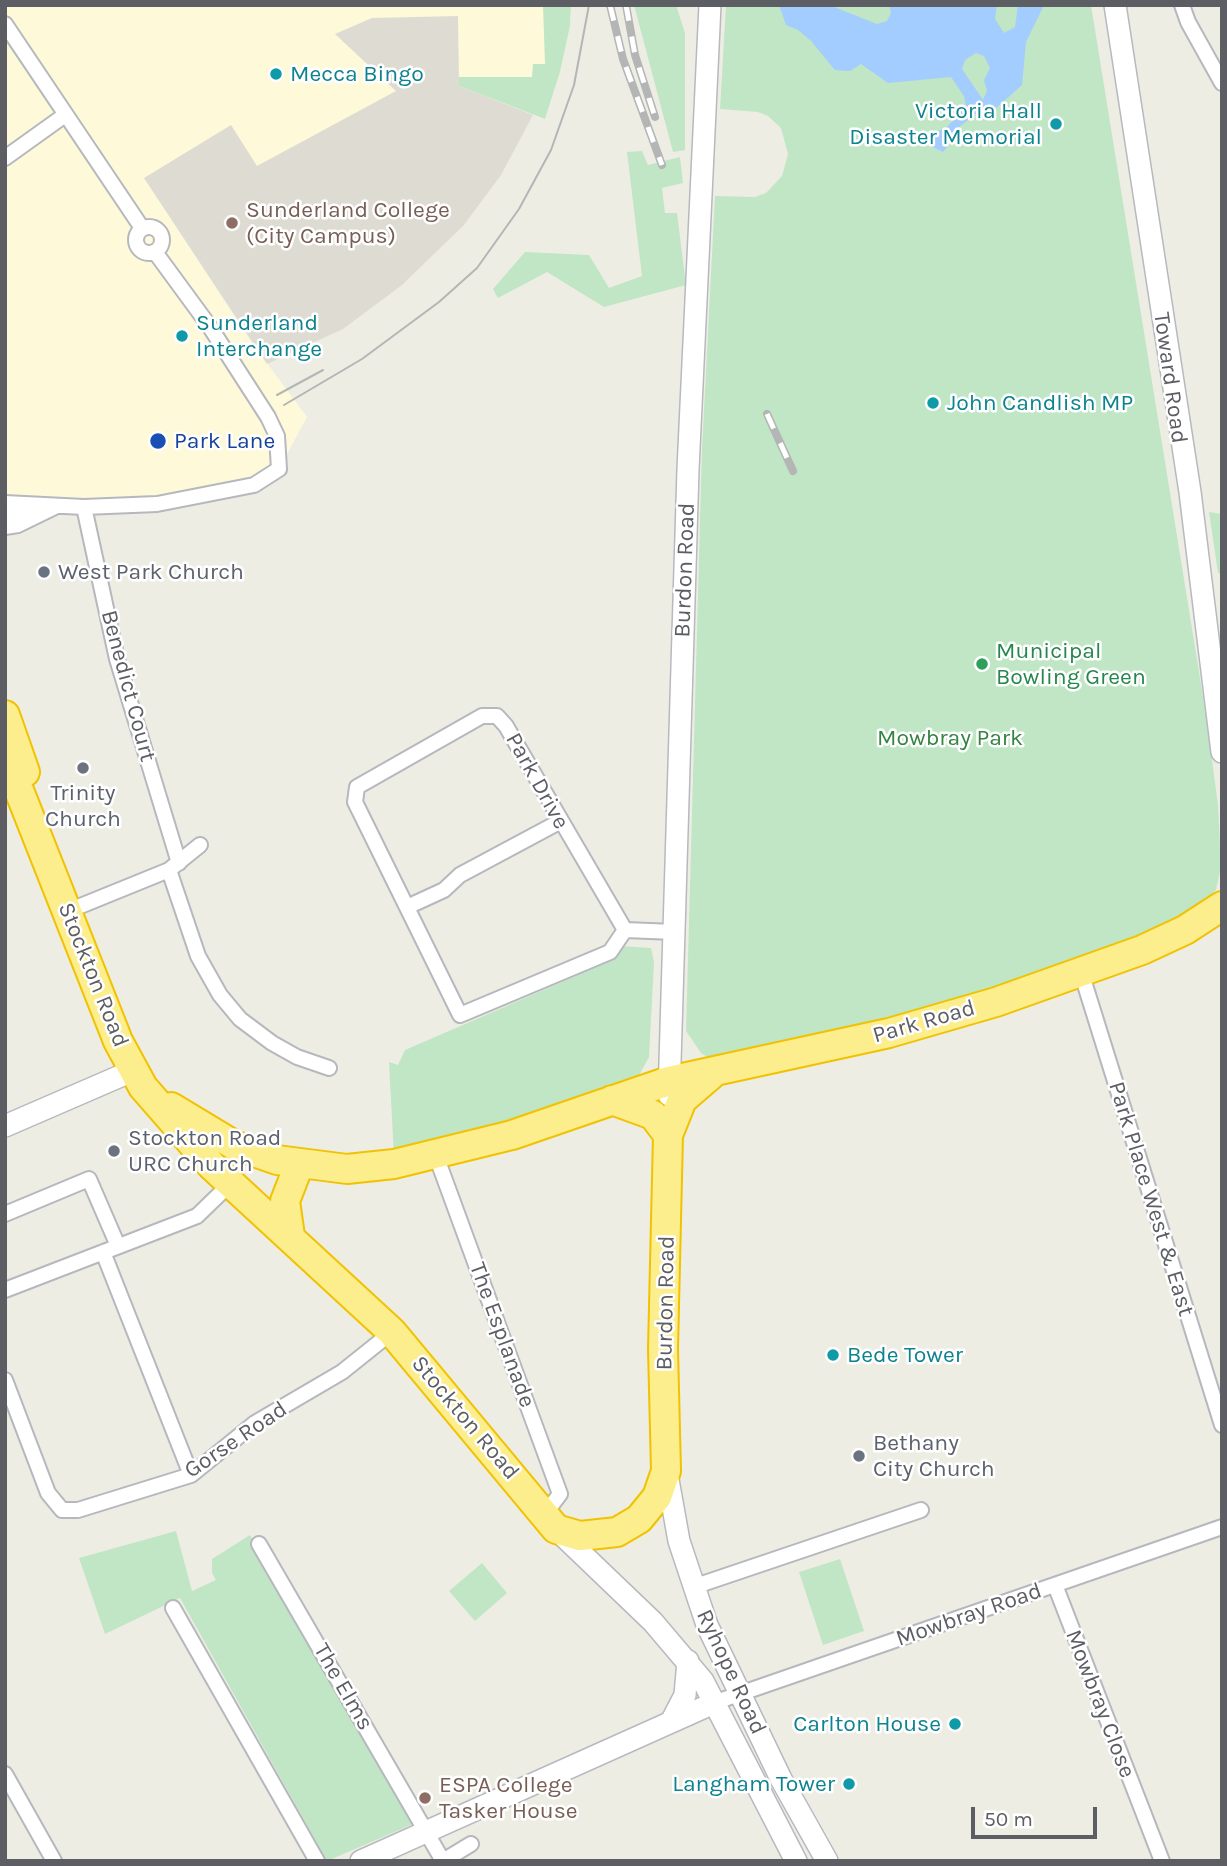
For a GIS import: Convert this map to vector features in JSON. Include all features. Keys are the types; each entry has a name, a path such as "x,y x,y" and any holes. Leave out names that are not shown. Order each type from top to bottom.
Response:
{"highway":[{"name":"Stockton Road","path":"5,715 54,862 64,902"},
{"name":"Stockton Road","path":"5,755 29,821 140,1082 186,1139 392,1332 550,1522"},
{"name":"Park Road","path":"140,1082 194,1122 255,1153 299,1165 335,1169 371,1167 512,1135 669,1081 889,1033 996,1002 1164,940 1222,906"},
{"path":"612,1100 660,1125 699,1082 720,1071"},
{"name":"Burdon Road","path":"660,1125 666,1471"},
{"path":"290,1237 285,1201 299,1165"},
{"path":"550,1522 592,1537 628,1527 649,1509 657,1497 666,1471"}],"street":[{"name":"Burdon Road","path":"660,1125 669,1081 672,1037 688,469 710,5"},
{"name":"Toward Road","path":"1115,5 1190,492 1222,752"},
{"path":"1182,5 1188,22 1222,83"},
{"path":"5,24 142,228 150,227 160,233 162,242 155,252 210,327 268,417 277,436 279,469 254,485 148,505 84,507 5,503"},
{"path":"5,158 65,115"},
{"path":"5,527 18,525 59,506"},
{"name":"Benedict Court","path":"84,507 117,659 198,956 220,995 240,1019 297,1057 329,1068"},
{"path":"5,515 40,515"},
{"name":"Park Drive","path":"408,907 355,802 357,787 482,716 492,714 502,719 559,822 625,930"},
{"path":"559,822 460,875 444,890 408,907 460,1015 610,952 625,930 675,932"},
{"path":"64,902 174,867 200,845"},
{"name":"Park Place West & East","path":"1081,972 1222,1426"},
{"name":"Park Road","path":"612,1100 633,1090 651,1075 672,1037"},
{"path":"5,1126 140,1082"},
{"name":"The Esplanade","path":"435,1153 560,1494 550,1522"},
{"path":"5,1214 89,1180 118,1245"},
{"path":"5,1290 197,1216 231,1183"},
{"path":"103,1252 191,1475"},
{"name":"Gorse Road","path":"5,1380 48,1493 62,1510 78,1510 111,1502 191,1475 255,1423 342,1372 392,1332"},
{"name":"Ryhope Road","path":"666,1471 672,1511 692,1587 781,1779 827,1861"},
{"path":"692,1587 921,1510"},
{"name":"Stockton Road","path":"550,1522 634,1604"},
{"name":"Mowbray Road","path":"716,1702 1222,1527"},
{"name":"The Elms","path":"260,1544 443,1861 471,1844"},
{"name":"Mowbray Close","path":"1055,1585 1162,1861"},
{"name":"Ryhope Road","path":"634,1604 688,1661 716,1702 796,1861"},
{"path":"173,1608 317,1861"},
{"path":"671,1722 685,1695 688,1661"},
{"path":"361,1861 716,1702"},
{"path":"5,1774 54,1861"}],"shaded area":[{"path":"5,5 571,5 570,26 560,72 545,119 459,86 457,16 335,34 397,91 257,166 144,178 252,343 307,417 279,469 254,485 187,499 59,506 5,527"},
{"path":"458,16 459,86 533,115 501,175 464,225 402,285 343,329 267,364 144,178 231,125 257,166 396,91 335,34 372,18"}],"green space":[{"path":"543,5 571,5 570,26 560,72 545,119 459,86 459,77 532,77 533,64 545,64"},
{"path":"634,5 676,5 685,33 685,150 673,152"},
{"name":"Mowbray Park","path":"726,5 1091,5 1206,715 1218,805 1221,867 1216,890 1184,916 1114,954 894,1027 718,1064 701,1053 686,1031 702,449 715,196 755,197 766,193 782,176 788,154 781,128 768,116 758,112 720,109"},
{"path":"642,151 648,165 680,157 683,183 662,188 665,213 677,213 686,285 604,307 547,272 498,298 493,289 525,252 589,255 609,288 642,276 627,152"},
{"path":"1209,512 1222,514 1222,574 1218,573"},
{"path":"621,946 651,948 654,962 649,1057 637,1079 524,1121 394,1157 389,1062 398,1065 405,1050 613,960"},
{"path":"176,1531 192,1591 216,1580 212,1573 212,1559 250,1535 413,1824 327,1861 180,1598 105,1634 79,1558"},
{"path":"840,1559 864,1631 823,1645 799,1572"},
{"path":"482,1563 507,1593 475,1621 449,1591"}],"water":[{"path":"779,5 829,5 877,24 887,21 891,13 889,5 997,5 995,19 1004,33 1015,27 1018,5 1044,5 1026,42 1022,85 995,109 977,113 950,134 951,143 943,152 929,145 932,132 945,129 966,107 964,96 951,77 888,83 861,64 850,71 835,70 811,41 798,30 786,25","holes":["976,53 984,56 990,68 984,80 987,91 983,100 962,69 965,60"]}],"tram line":[{"path":"284,405 362,359 439,302 477,268 519,209 551,150 574,85 589,5"},
{"path":"277,395 323,370"}],"railway":[{"path":"610,5 623,59 662,165"},
{"path":"626,5 635,55 655,117"},
{"path":"767,414 793,471"}],"place":[{"name":"Mecca Bingo","path":"276,74"},
{"name":"Victoria Hall Disaster Memorial","path":"1056,124"},
{"name":"Sunderland College (City Campus)","path":"232,223"},
{"name":"Sunderland Interchange","path":"182,336"},
{"name":"John Candlish MP","path":"933,403"},
{"name":"Park Lane","path":"158,441"},
{"name":"West Park Church","path":"44,572"},
{"name":"Municipal Bowling Green","path":"982,664"},
{"name":"Trinity Church","path":"83,768"},
{"name":"Stockton Road URC Church","path":"114,1151"},
{"name":"Bede Tower","path":"833,1355"},
{"name":"Bethany City Church","path":"859,1456"},
{"name":"Carlton House","path":"955,1724"},
{"name":"Langham Tower","path":"849,1784"},
{"name":"ESPA College Tasker House","path":"425,1798"}]}
